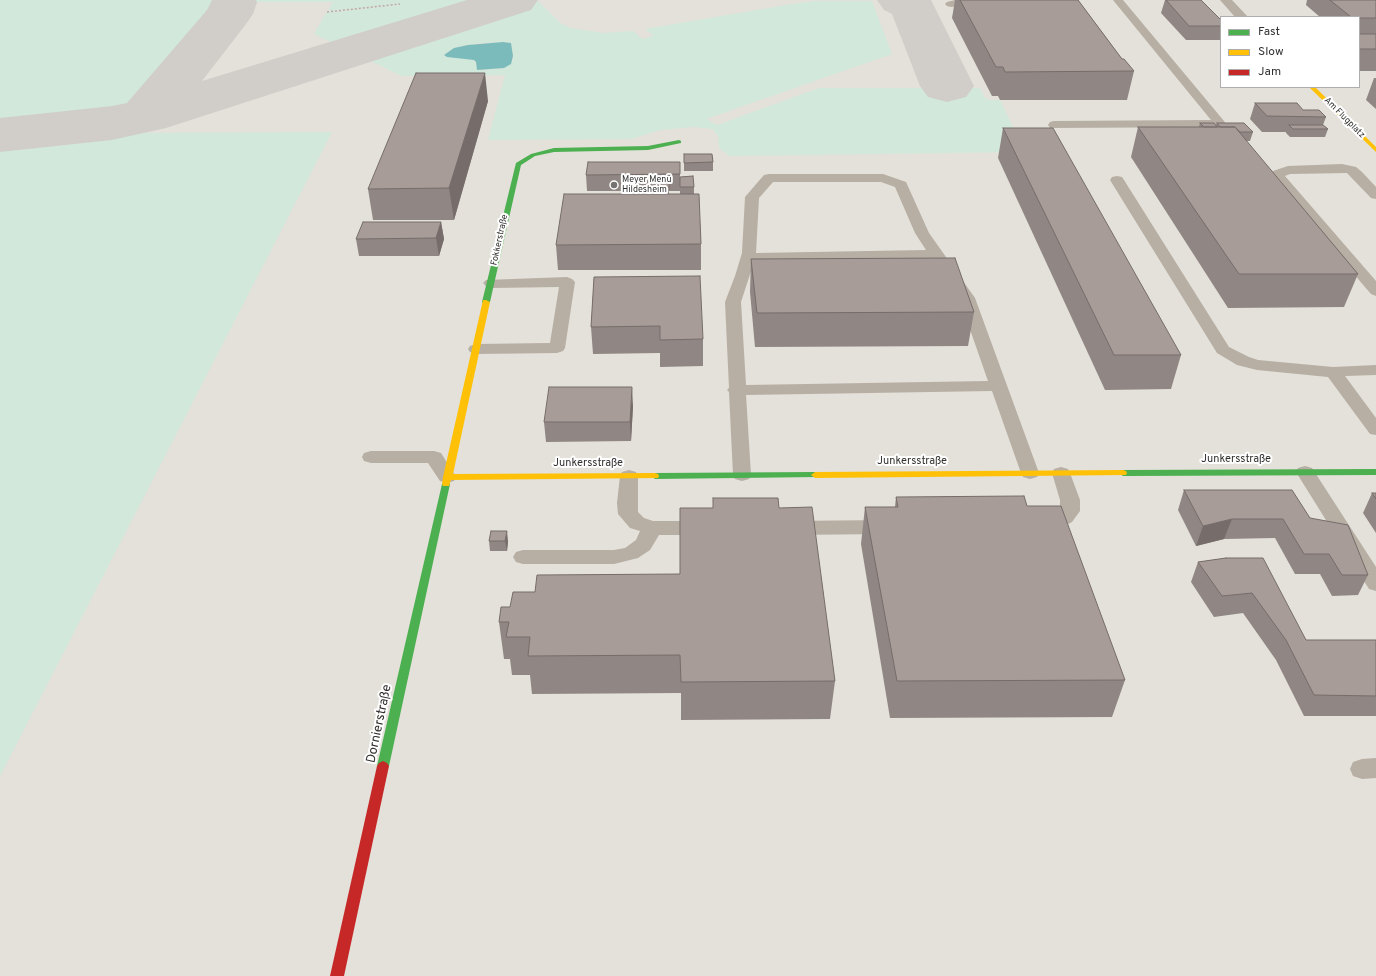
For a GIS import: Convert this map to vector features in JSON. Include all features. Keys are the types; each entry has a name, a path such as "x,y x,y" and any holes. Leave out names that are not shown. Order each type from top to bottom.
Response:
{"street":[{"path":"951,4 980,0"},
{"path":"1226,0 1241,16"},
{"name":"Am Flugplatz","path":"1313,88 1376,150"},
{"name":"Fokkerstraße","path":"448,477 516,168 522,161 533,155 554,150 648,148 679,142"},
{"name":"Junkersstraße","path":"448,477 1376,472"},
{"name":"Dornierstraße","path":"337,976 448,477"}],"lane":[{"path":"1054,124 1220,124 1118,0"},
{"path":"1376,195 1351,170 1342,168 1296,170 1278,174 1280,179 1376,290"},
{"path":"742,475 736,390 733,302 748,258 752,197 769,178 883,178 901,185 922,233 967,298 1030,474"},
{"path":"1117,180 1223,350 1243,361 1284,369 1333,372 1376,370"},
{"path":"748,258 937,254"},
{"path":"476,349 557,348 567,282 491,283"},
{"path":"1333,372 1376,430"},
{"path":"736,390 999,386"},
{"path":"371,457 434,457 448,477"},
{"path":"1305,472 1376,584"},
{"path":"1019,527 1044,525 1055,522 1065,517 1070,511 1070,500 1061,473"},
{"path":"629,476 627,504 628,514 637,523 651,528 721,528"},
{"path":"768,528 910,527"},
{"path":"523,557 614,557 631,553 642,545 648,537 651,528"}],"path":[{"path":"327,12 400,4"}],"shaded area":[{"path":"0,0 1376,0 1376,976 0,976"}],"green space":[{"path":"0,0 219,0 219,2 215,2 121,112 0,126"},
{"path":"248,0 499,0 351,46 340,46 314,34 326,13 401,4 328,11 333,2 249,2"},
{"path":"531,0 537,0 560,23 571,28 603,33 633,31 642,39 654,36 645,29 798,3 815,1 872,1 892,54 706,119 717,125 819,88 980,88 985,98 990,100 1000,100 1025,152 730,156 719,148 718,136 713,129 693,127 660,130 632,139 488,140 505,75 401,76 357,54","holes":["480,43 511,43 513,60 504,68 480,70 474,60 454,58 454,48"]},
{"path":"332,132 0,776 0,145 103,133"}],"water":[{"path":"503,42 511,43 513,56 511,64 504,68 477,70 476,62 474,60 447,57 444,55 454,48 468,45"}],"building":[{"path":"960,0 1078,0 1122,59 1124,59 1134,71 1005,72 1003,67 996,67"},
{"path":"1166,0 1201,0 1220,19 1220,26 1189,26"},
{"path":"1330,0 1376,0 1376,18 1360,18 1360,16 1350,16"},
{"path":"1360,34 1376,34 1376,49 1360,49"},
{"path":"416,73 485,73 449,188 368,189"},
{"path":"1255,103 1297,103 1303,110 1319,110 1326,117 1267,116"},
{"path":"1200,123 1214,123 1217,127 1204,127"},
{"path":"1217,123 1244,123 1253,132 1240,132 1235,127 1220,127"},
{"path":"1289,125 1323,125 1328,129 1293,129"},
{"path":"1138,127 1235,127 1358,274 1239,274"},
{"path":"1003,128 1053,128 1181,355 1114,355"},
{"path":"684,154 712,154 713,162 684,163"},
{"path":"588,162 680,162 680,174 586,175"},
{"path":"693,176 694,187 680,187 680,177"},
{"path":"657,183 669,183 669,190 657,190"},
{"path":"564,194 699,194 701,244 556,245"},
{"path":"363,222 441,222 436,238 356,239"},
{"path":"955,258 974,312 757,313 751,259"},
{"path":"700,276 703,339 660,340 660,326 591,327 594,277"},
{"path":"549,387 632,387 630,422 544,422"},
{"path":"1184,490 1292,490 1310,518 1348,525 1368,575 1342,575 1329,554 1304,554 1283,519 1232,519 1203,526"},
{"path":"1372,493 1376,493 1376,499"},
{"path":"1024,496 1027,506 1061,506 1125,680 897,681 865,507 898,507 896,497"},
{"path":"713,498 778,498 779,508 812,507 835,681 681,682 680,655 528,656 530,637 506,637 509,622 499,622 501,607 510,607 513,592 535,592 537,575 680,574 680,508 713,508"},
{"path":"491,531 507,531 505,541 489,541"},
{"path":"1226,558 1263,558 1306,640 1376,640 1376,696 1314,695 1286,640 1252,593 1222,596 1198,562"}],"taxiway":[{"path":"146,116 515,0"},
{"path":"900,0 912,6 947,86"},
{"path":"146,116 229,14 234,2"},
{"path":"0,135 112,123 146,116"}],"traffic: fast":[{"path":"486,302 518,164 533,155 554,150 648,148 679,142"},
{"path":"1123,473 1376,472"},
{"path":"655,476 815,475"},
{"path":"383,766 446,484"}],"traffic: slow":[{"path":"1313,88 1376,150"},
{"path":"446,484 486,302"},
{"path":"815,475 1123,473"},
{"path":"447,477 655,476"}],"traffic: jam":[{"path":"337,976 383,766"}],"place":[{"name":"Meyer Menü Hildesheim","path":"614,185"}]}
